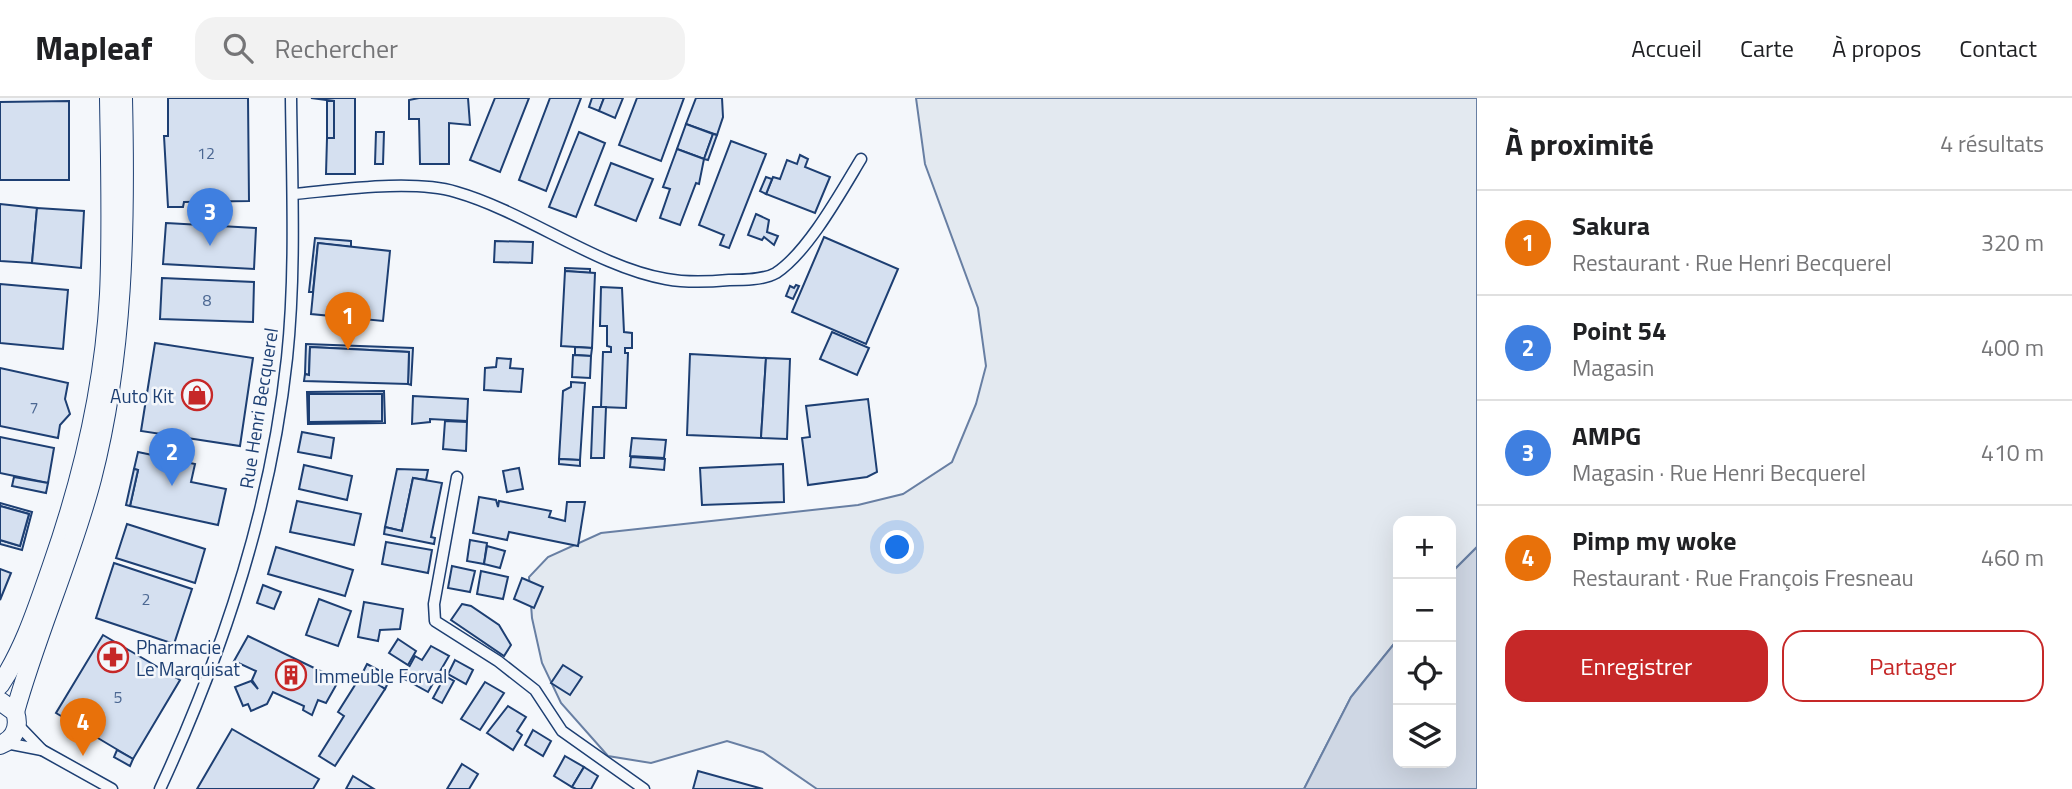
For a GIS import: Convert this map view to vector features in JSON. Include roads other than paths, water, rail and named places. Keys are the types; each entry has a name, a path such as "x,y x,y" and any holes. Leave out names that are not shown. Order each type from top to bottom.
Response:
{"main road":[{"path":"0,685 22,647 63,535 78,485 98,391 109,296 109,98"},
{"path":"3,744 11,713 75,541 105,420 120,309 123,98"},
{"path":"124,120 134,98"}],"street":[{"name":"Rue Henri Becquerel","path":"160,789 206,682 227,622 272,456 287,358 292,268 291,98"},
{"path":"293,194 401,187 454,191 550,230 623,266 664,279 698,282 749,279 775,274 793,256 830,212 861,159"},
{"path":"457,477 433,604 435,621 498,661 535,690 562,731 644,789"},
{"path":"11,713 42,750"},
{"path":"3,744 42,750 112,789"}],"place":[{"name":"AMPG","path":"210,246"},
{"name":"Sakura","path":"348,350"},
{"name":"Auto Kit","path":"197,395"},
{"name":"Point 54","path":"172,486"},
{"name":"Pharmacie Le Marquisat","path":"113,657"},
{"name":"Immeuble Forval","path":"291,675"},
{"name":"Pimp my woke","path":"83,756"}]}
